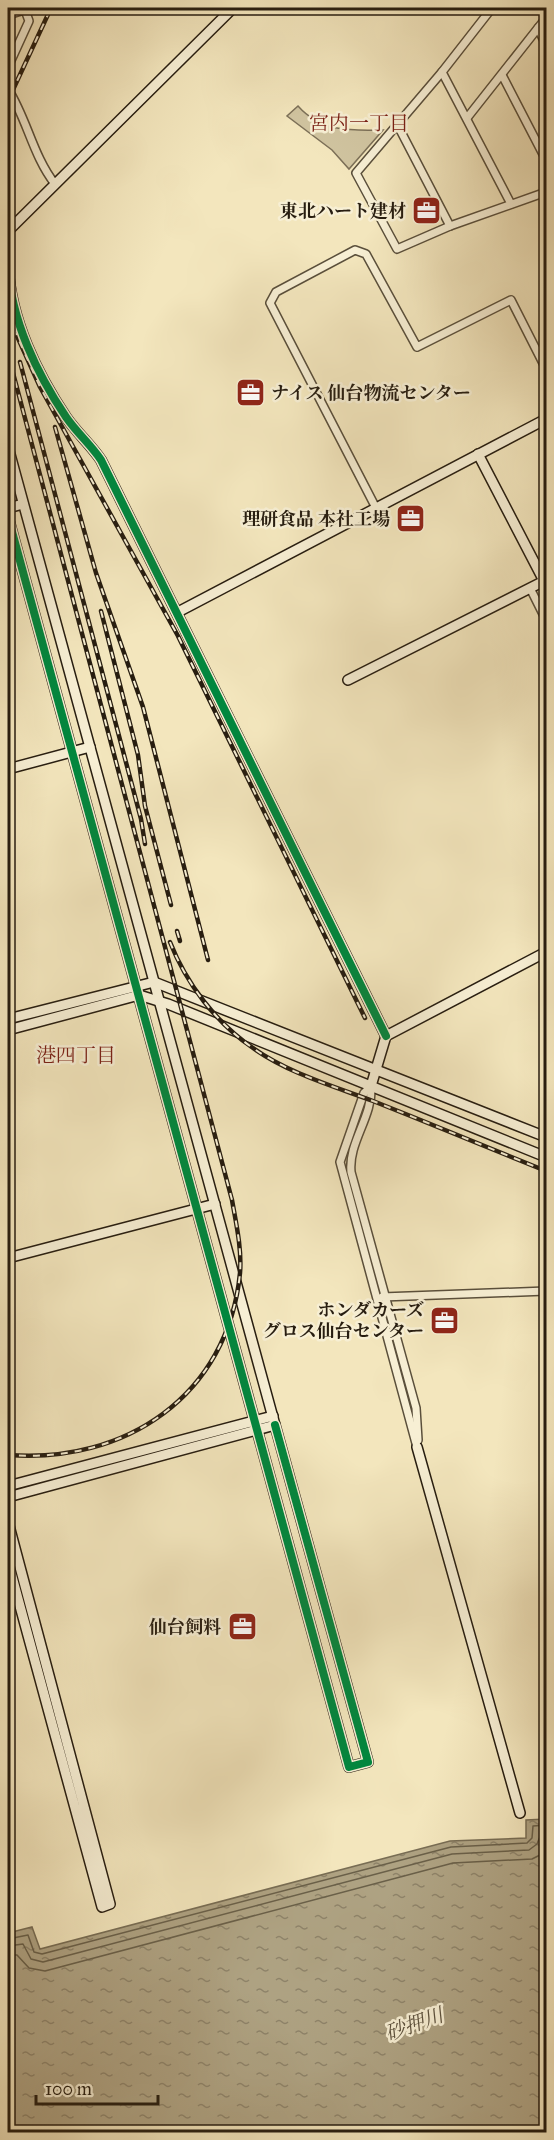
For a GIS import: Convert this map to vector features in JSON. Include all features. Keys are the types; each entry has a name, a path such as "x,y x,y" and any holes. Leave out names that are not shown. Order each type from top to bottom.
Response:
{"street":[{"path":"8,231 233,8"},
{"path":"492,8 442,72 356,173 397,249 450,226 546,192"},
{"path":"8,15 28,9 29,21 8,66"},
{"path":"467,118 546,18"},
{"path":"538,28 546,45"},
{"path":"442,72 512,204"},
{"path":"502,75 546,160"},
{"path":"8,89 23,116 45,171 55,184"},
{"path":"397,124 450,226"},
{"path":"376,508 270,303 276,292 355,250 366,254 417,347 511,300 546,369"},
{"path":"8,267 15,313 30,350 65,415 101,460 386,1036 371,1086 371,1101 350,1163 416,1408 419,1428 417,1447"},
{"path":"178,612 546,419"},
{"path":"8,447 368,1762 349,1767 8,518 26,514"},
{"path":"348,681 545,580 478,454"},
{"path":"8,508 23,504"},
{"path":"530,588 546,620"},
{"path":"8,769 90,747"},
{"path":"386,1036 546,952"},
{"path":"8,1030 137,991 154,982 546,1137"},
{"path":"8,1019 137,991 546,1157"},
{"path":"371,1086 364,1093 340,1162 520,1813"},
{"path":"8,1258 215,1204"},
{"path":"377,1297 546,1291"},
{"path":"8,1497 274,1420"},
{"path":"8,1486 256,1425"},
{"path":"8,1522 110,1904 102,1907 8,1562"}],"shaded area":[{"path":"298,106 316,121 337,128 383,130 349,169 332,150 287,116"}],"water":[{"name":"砂押川","path":"546,1819 546,2132 8,2132 8,1933 32,1927 40,1949 450,1841 526,1838 526,1820"}],"railway":[{"path":"8,107 11,94 51,8"},
{"path":"8,316 40,387 178,636 365,1018"},
{"path":"8,354 232,1200 240,1255 240,1273 231,1317 215,1355 192,1387 163,1414 130,1434 92,1448 51,1455 8,1455"},
{"path":"20,362 141,819 145,844"},
{"path":"55,427 96,573 143,707 208,960"},
{"path":"101,611 138,755 145,806 171,905"},
{"path":"177,931 180,941"},
{"path":"170,942 185,972 204,1001 239,1038 267,1057 311,1078 546,1171"}],"cycle path":[{"path":"8,267 14,307 36,365 66,417 101,460 386,1036"},
{"path":"8,517 349,1767 368,1762 275,1425"}],"place":[{"name":"東北ハート建材","path":"427,211"},
{"name":"ナイス 仙台物流センター","path":"250,393"},
{"name":"理研食品 本社工場","path":"411,519"},
{"name":"ホンダカーズ グロス仙台センター","path":"445,1320"},
{"name":"仙台飼料","path":"242,1627"}],"district":[{"name":"宮内一丁目","path":"359,123"},
{"name":"港四丁目","path":"76,1055"}]}
